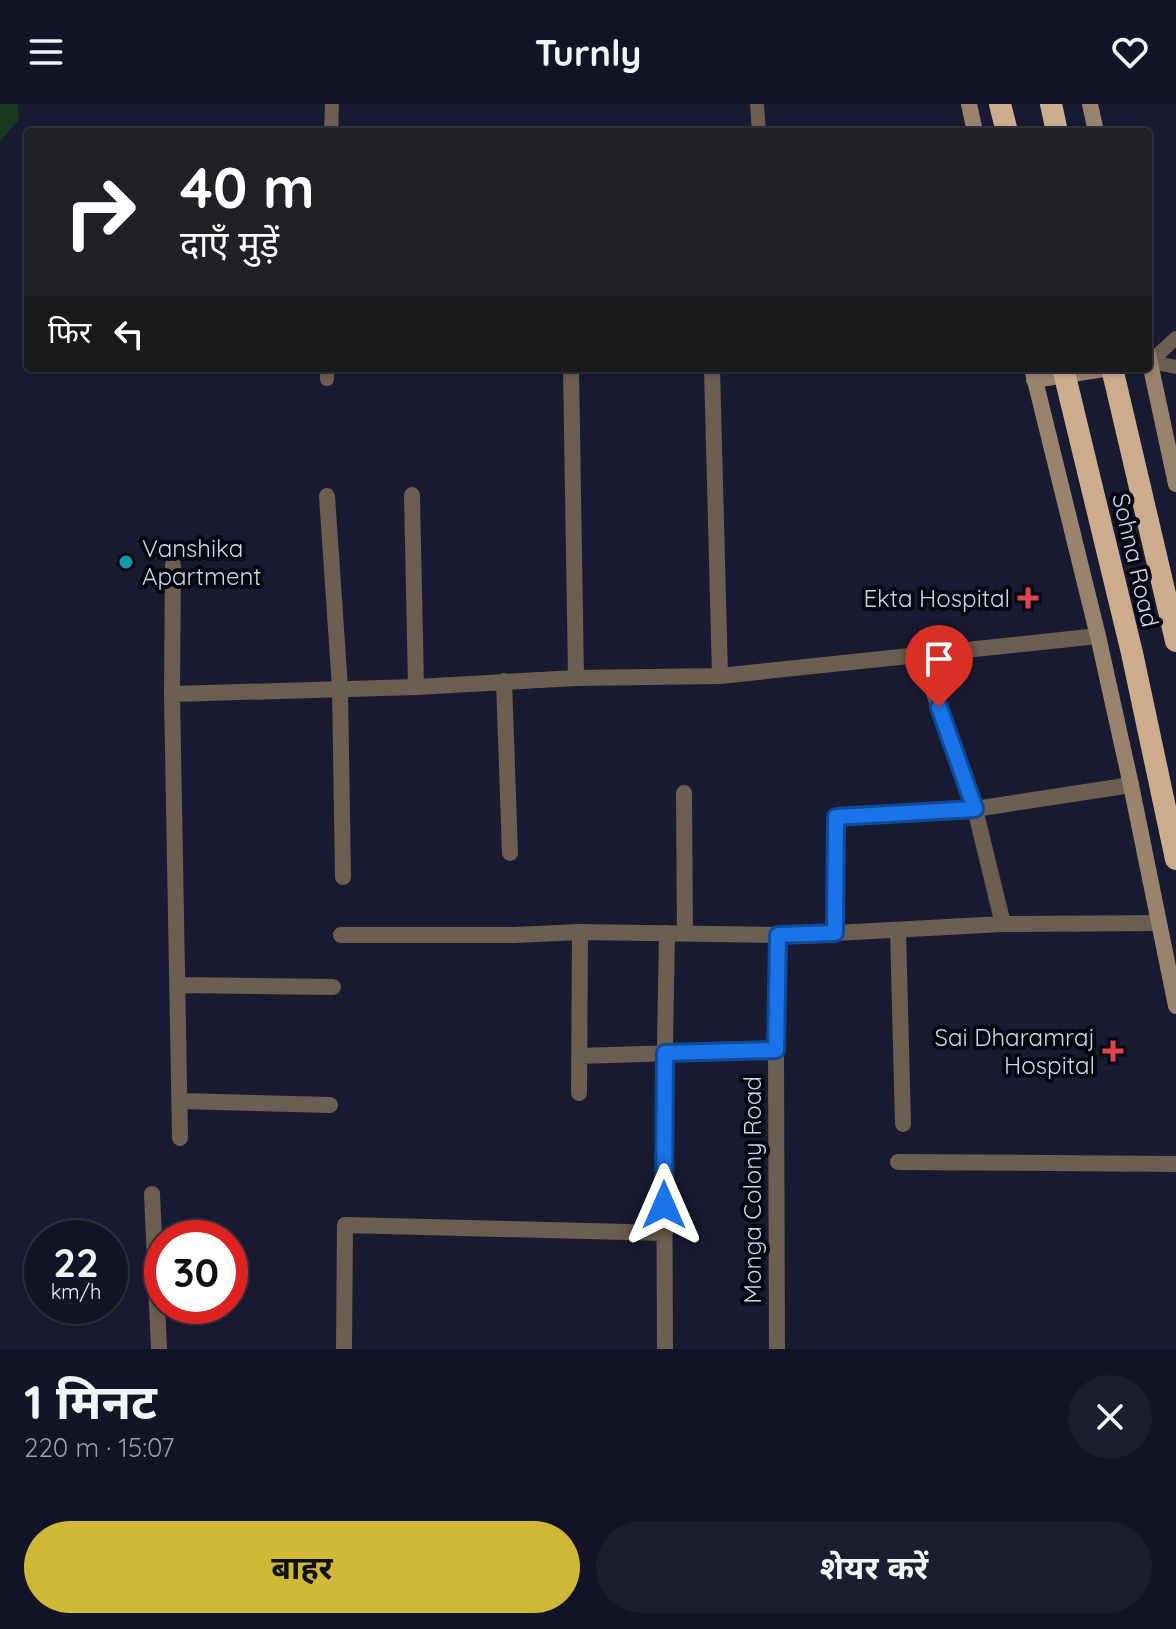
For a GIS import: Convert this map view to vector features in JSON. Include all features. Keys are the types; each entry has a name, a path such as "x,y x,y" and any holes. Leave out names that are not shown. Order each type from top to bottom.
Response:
{"highway":[{"path":"1000,104 1006,128"},
{"path":"1051,104 1056,128"},
{"name":"Sohna Road","path":"1064,372 1132,653 1176,859"},
{"name":"Sohna Road","path":"1113,375 1176,641"}],"main road":[{"path":"969,104 974,128"},
{"path":"1090,104 1095,128"},
{"path":"1152,372 1176,484"},
{"path":"1113,375 1033,374 1098,636 1176,1006"}],"street":[{"path":"571,372 576,678"},
{"path":"712,372 720,676"},
{"path":"412,495 416,687"},
{"path":"327,496 340,688 343,877"},
{"path":"173,565 172,694 180,1138"},
{"path":"172,694 416,687 576,678 720,676 1098,636"},
{"path":"921,656 975,809 1003,924"},
{"path":"504,681 510,853"},
{"path":"835,933 836,817 975,809 1131,785"},
{"path":"684,793 685,933"},
{"path":"341,935 580,932 778,935 1003,924 1158,923"},
{"path":"898,930 903,1124"},
{"path":"579,1093 580,932"},
{"path":"665,1349 667,933"},
{"name":"Monga Colony Road","path":"777,1349 778,935"},
{"path":"178,985 333,987"},
{"path":"579,1056 776,1050"},
{"path":"180,1101 330,1105"},
{"path":"898,1162 1176,1164"},
{"path":"152,1194 159,1349"},
{"path":"344,1349 345,1225 665,1233"}],"lane":[{"path":"331,128 332,104"},
{"path":"757,104 759,128"},
{"path":"1152,357 1176,338"},
{"path":"1152,360 1176,367"}],"green space":[{"path":"0,104 18,104 19,120 0,141"}],"place":[{"name":"Vanshika Apartment","path":"126,562"},
{"name":"Ekta Hospital","path":"1028,598"},
{"name":"Sai Dharamraj Hospital","path":"1113,1051"}],"route":[{"path":"664,1205 665,1053 776,1050 778,935 835,933 836,817 975,809 939,707"}]}
